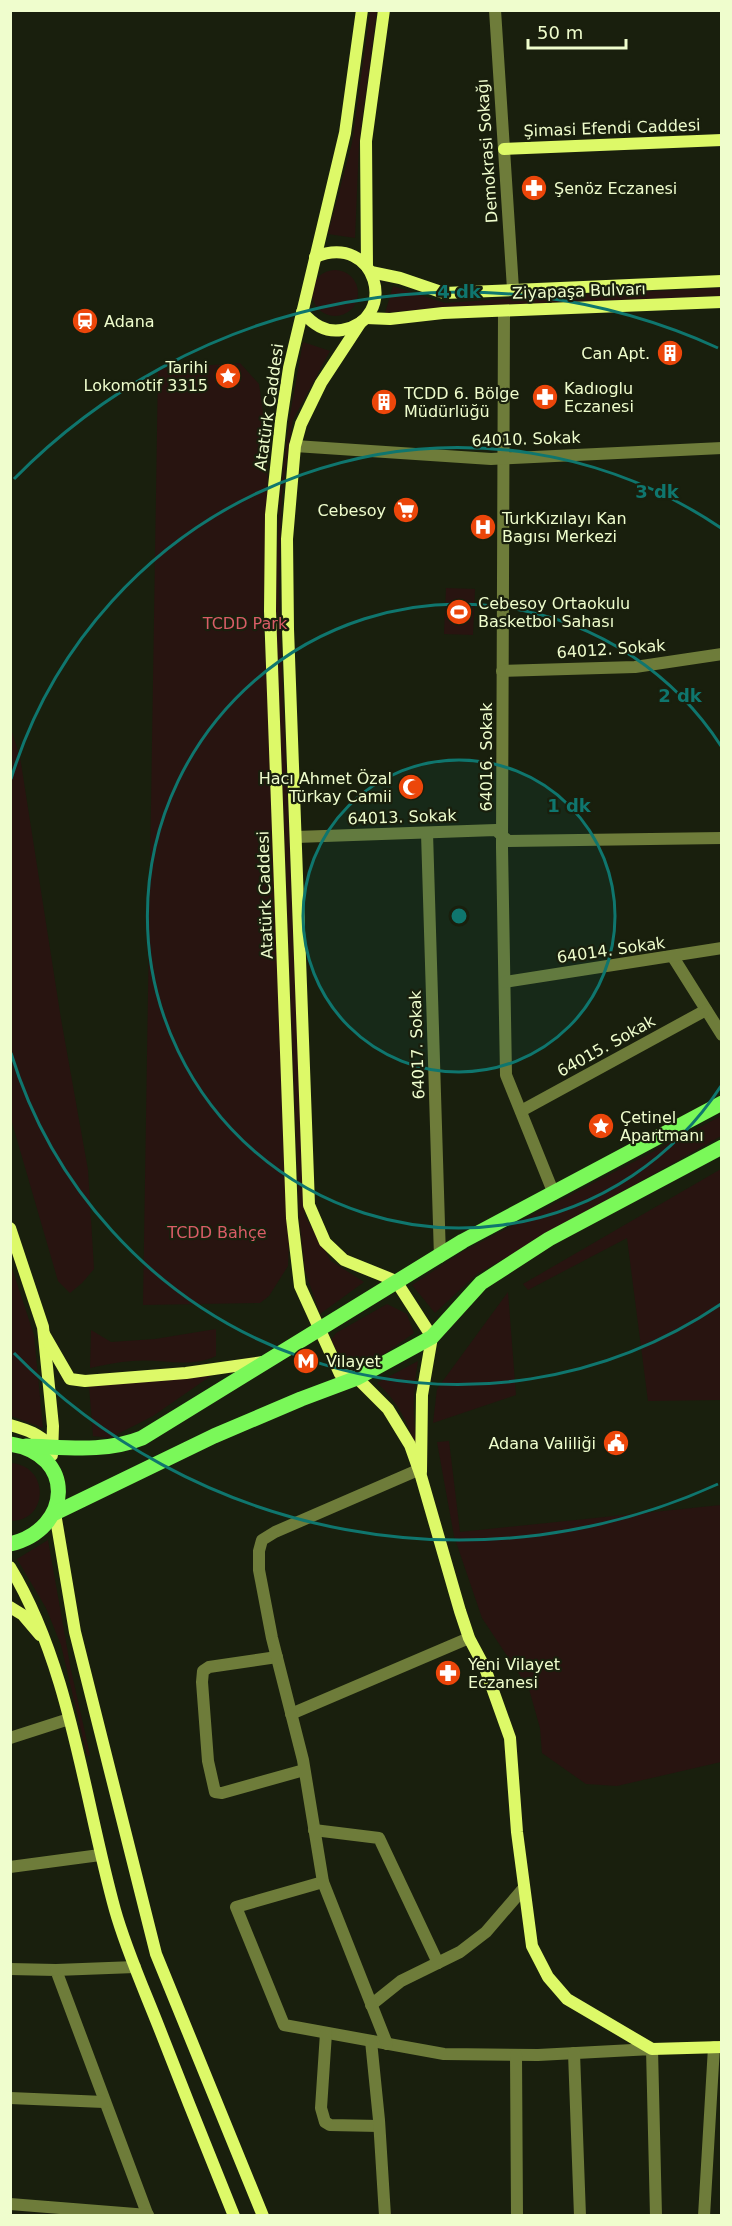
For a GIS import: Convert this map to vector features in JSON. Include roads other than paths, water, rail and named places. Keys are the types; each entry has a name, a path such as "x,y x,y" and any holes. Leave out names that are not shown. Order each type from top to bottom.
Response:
{"main road":[{"path":"315,257 327,252 340,251 353,254 369,269 375,281 375,300 364,320 350,329 336,331 323,329 302,312 315,257 345,133 362,10"},
{"path":"369,269 366,141 384,10"},
{"name":"Şimasi Efendi Caddesi","path":"504,149 722,140"},
{"name":"Ziyapaşa Bulvarı","path":"369,269 444,293 722,281"},
{"name":"Ziyapaşa Bulvarı","path":"364,320 443,313 722,302"},
{"name":"Atatürk Caddesi","path":"302,312 289,368 271,514 270,611 292,1218 300,1286 340,1374 357,1378"},
{"name":"Atatürk Caddesi","path":"364,320 321,383 301,424 295,446 287,539 288,629 309,1205 325,1242 344,1260 396,1281"},
{"path":"18,1445 99,1448 123,1446 132,1442 270,1361 463,1241 722,1102"},
{"path":"10,1544 20,1542 36,1533 55,1513 214,1436 357,1378 432,1337 481,1283 549,1239 722,1147"},
{"path":"10,1228 44,1334 53,1426 51,1467"},
{"path":"396,1281 432,1337 422,1395 423,1454 420,1473"},
{"path":"44,1334 70,1379 85,1381 186,1373 270,1361"},
{"path":"357,1378 388,1409 410,1445 469,1638 485,1668 510,1738 523,1889 532,1946 548,1977 567,1999 652,2049 718,2047"},
{"path":"10,1425 34,1431 52,1447"},
{"path":"18,1445 39,1454 51,1467 57,1480 58,1496 55,1513 75,1632 156,1954 263,2216"},
{"path":"10,1567 35,1611 47,1642 69,1719 100,1855 116,1913 135,1967 234,2216"},
{"path":"10,1607 23,1615 47,1642"}],"street":[{"name":"Demokrasi Sokağı","path":"495,10 513,289"},
{"name":"64016. Sokak","path":"504,311 502,836 506,1075 554,1194"},
{"name":"64010. Sokak","path":"295,446 491,459 722,448"},
{"name":"64012. Sokak","path":"502,671 635,667 722,654"},
{"name":"64013. Sokak","path":"296,837 496,830 508,841 722,838"},
{"name":"64017. Sokak","path":"427,833 440,1257"},
{"name":"64014. Sokak","path":"505,982 722,948"},
{"path":"674,957 722,1035"},
{"name":"64015. Sokak","path":"521,1111 706,1010"},
{"path":"387,2044 323,1882 304,1770 259,1570 259,1551 262,1540 275,1532 420,1473"},
{"path":"291,1714 469,1638"},
{"path":"277,1657 209,1667 203,1671 208,1761 215,1792 222,1793 304,1770"},
{"path":"10,1738 69,1719"},
{"path":"314,1830 379,1838 438,1963"},
{"path":"10,1867 100,1855"},
{"path":"323,1882 236,1907 284,2025 444,2054 574,2054 652,2049 656,2216"},
{"path":"371,2005 401,1981 460,1952 486,1932 523,1889"},
{"path":"10,1969 135,1967"},
{"path":"10,2204 148,2215 56,1970"},
{"path":"326,2033 321,2108 325,2122 330,2125 379,2126"},
{"path":"371,2041 385,2216"},
{"path":"704,2216 718,2047"},
{"path":"574,2054 580,2216"},
{"path":"516,2055 517,2216"},
{"path":"10,2098 104,2102"}],"place":[{"name":"Şenöz Eczanesi","path":"534,188"},
{"name":"Adana","path":"85,321"},
{"name":"Can Apt.","path":"670,353"},
{"name":"Tarihi Lokomotif 3315","path":"228,376"},
{"name":"Kadıoglu Eczanesi","path":"545,397"},
{"name":"TCDD 6. Bölge Müdürlüğü","path":"384,402"},
{"name":"Cebesoy","path":"406,510"},
{"name":"TurkKızılayı Kan Bagısı Merkezi","path":"483,527"},
{"name":"Cebesoy Ortaokulu Basketbol Sahası","path":"459,612"},
{"name":"Hacı Ahmet Özal Türkay Camii","path":"411,787"},
{"name":"Çetinel Apartmanı","path":"601,1126"},
{"name":"Vilayet","path":"306,1361"},
{"name":"Adana Valiliği","path":"616,1443"},
{"name":"Yeni Vilayet Eczanesi","path":"448,1673"}],"park label":[{"name":"TCDD Park","path":"245,623"},
{"name":"TCDD Bahçe","path":"217,1232"}]}
